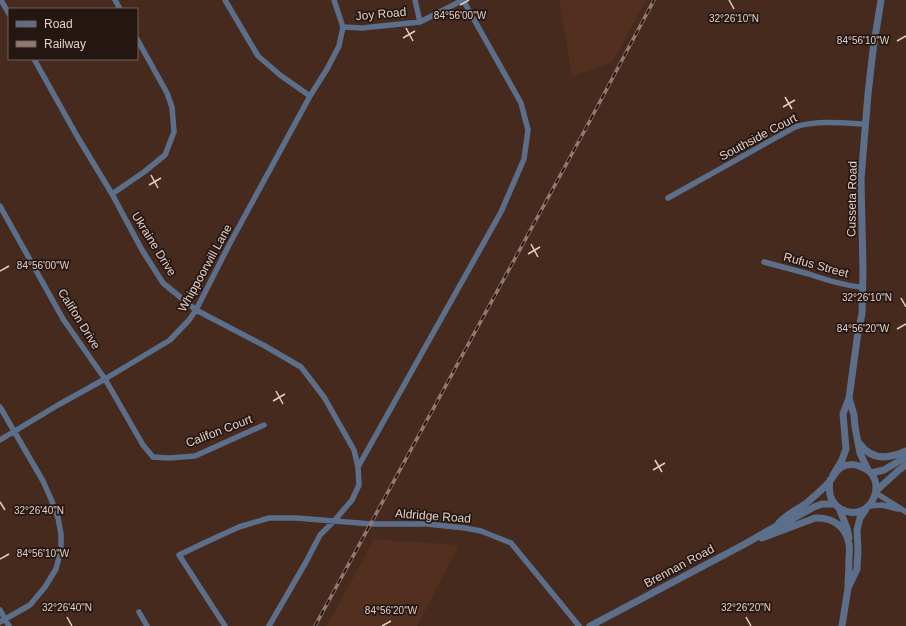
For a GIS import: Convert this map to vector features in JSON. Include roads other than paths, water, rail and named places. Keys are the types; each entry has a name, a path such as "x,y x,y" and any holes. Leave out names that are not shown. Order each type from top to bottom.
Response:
{"street":[{"path":"1,0 8,12"},
{"path":"225,0 258,56 280,75 310,96"},
{"path":"334,0 343,27"},
{"path":"415,0 420,22"},
{"path":"269,626 306,562 320,534 334,521 352,500 359,485 358,467 500,212 524,159 528,130 521,103 463,0"},
{"name":"Joy Road","path":"343,27 362,28 420,22 463,0"},
{"name":"Cusseta Road","path":"832,478 846,449 843,414 849,398 862,314 861,179 873,50 881,0"},
{"name":"Whippoorwill Lane","path":"0,440 170,340 189,320 196,310 229,245 326,69 338,46 343,27"},
{"path":"112,194 144,172 165,155 174,132 172,107 167,93 138,41"},
{"name":"Ukraine Drive","path":"35,60 77,136 112,194 142,250 163,283 196,310 265,346 301,367 324,397 354,450 358,467"},
{"name":"Southside Court","path":"668,198 795,127 818,123 866,124"},
{"name":"Califon Drive","path":"0,206 64,319 105,379"},
{"name":"Rufus Street","path":"764,262 855,287 863,287"},
{"name":"Califon Court","path":"105,379 143,445 153,456 169,458 195,456 264,426"},
{"name":"Cusseta Road","path":"849,398 854,416 860,453 869,472"},
{"path":"0,407 44,481 52,499 58,518 62,550 56,569 45,587 30,605 3,621"},
{"path":"858,439 864,449 880,457 887,458 896,456 906,451"},
{"path":"869,472 884,470 906,457"},
{"path":"842,626 848,588 850,545 847,528 837,506 831,498 829,486 837,471 846,465 858,465 869,472 874,479 876,492 875,498 860,518 857,530 857,570 848,588"},
{"path":"876,492 906,465"},
{"name":"Brennan Road","path":"778,525 782,519 808,502 832,478"},
{"path":"876,492 904,511"},
{"name":"Brennan Road","path":"590,626 814,507 822,504 837,506"},
{"path":"837,506 850,512 856,512 868,507 882,505 904,511"},
{"name":"Aldridge Road","path":"225,626 179,556 239,527 270,518 317,519 372,524 427,524 482,531 511,543 579,626"},
{"path":"743,545 810,520 820,518 837,523 845,534 850,545"},
{"path":"0,610 3,621 9,626"},
{"path":"139,612 147,626"}],"railway":[{"path":"315,626 654,0"}]}
